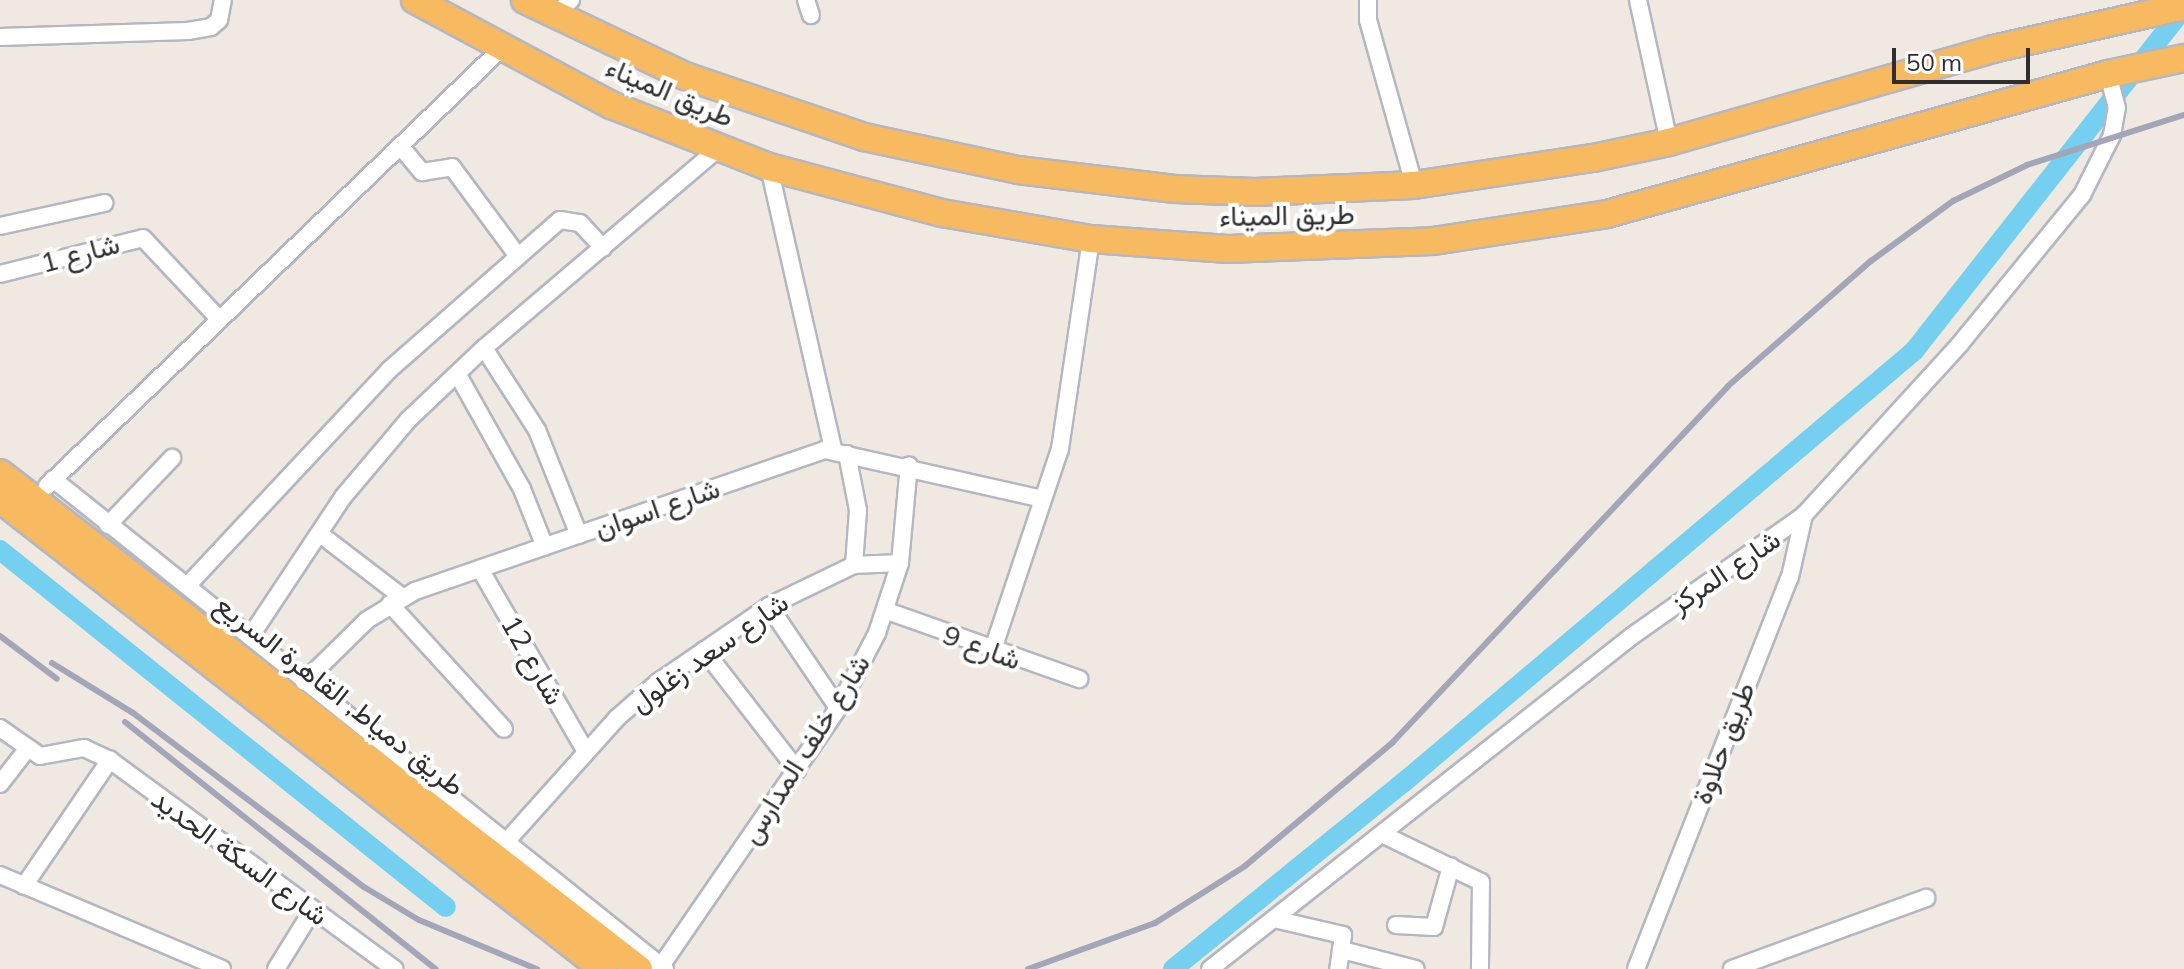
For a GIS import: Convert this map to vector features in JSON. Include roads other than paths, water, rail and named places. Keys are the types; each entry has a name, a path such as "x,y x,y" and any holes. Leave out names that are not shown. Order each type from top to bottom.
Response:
{"highway":[{"name":"طريق الميناء","path":"415,0 501,49 611,105 769,167 942,213 1091,239 1297,249 1520,230 1692,193 2108,74 2180,59"},
{"name":"طريق الميناء","path":"525,0 563,8 736,96 940,155 1175,189 1287,191 1414,185 1669,142 1993,49 2172,8"},
{"name":"طريق دمياط, القاهرة السريع","path":"0,473 505,866 603,969"},
{"name":"طريق دمياط, القاهرة السريع","path":"0,499 505,866 655,968"}],"street":[{"path":"0,37 188,31 211,27 219,20 223,0"},
{"path":"1368,0 1368,20 1414,185"},
{"path":"1638,0 1669,142"},
{"path":"35,501 53,479 501,49"},
{"name":"شارع المركز","path":"1210,969 1632,636 1804,515 1960,344 2082,195 2112,135 2117,108 2108,74"},
{"path":"401,147 422,172 452,167 517,255"},
{"path":"250,637 343,497 408,420 484,348 718,149"},
{"path":"769,167 840,452 858,510 854,565 900,563"},
{"path":"0,226 105,203"},
{"path":"187,586 389,370 517,255 567,217 580,223 603,248"},
{"name":"شارع 1","path":"0,274 143,238 220,320"},
{"path":"992,652 1060,449 1091,239"},
{"path":"484,348 537,430 579,535"},
{"path":"458,375 522,489 545,547"},
{"name":"شارع اسوان","path":"304,682 396,600 579,535 840,452 909,465 1042,499"},
{"path":"108,525 172,458"},
{"name":"شارع خلف المدارس","path":"655,968 838,708 887,611 900,563 909,465"},
{"path":"53,479 304,682 505,866"},
{"name":"طريق حلاوة","path":"1636,969 1790,577 1804,515"},
{"path":"320,534 396,600 504,729"},
{"name":"شارع سعد زغلول","path":"505,866 586,752 637,700 769,606 854,565"},
{"name":"شارع 12","path":"480,569 586,752"},
{"path":"769,606 838,708"},
{"name":"شارع 9","path":"887,611 992,652 1079,679"},
{"path":"704,650 797,770"},
{"path":"0,728 28,748 0,784"},
{"name":"شارع السكة الحديد","path":"28,748 46,756 84,748 110,760 395,969"},
{"path":"24,886 110,760"},
{"path":"1382,834 1451,866 1484,886 1480,969"},
{"path":"1396,925 1434,927 1451,866"},
{"path":"0,875 184,961 222,969"},
{"path":"1732,969 1926,898"},
{"path":"276,969 312,911"},
{"path":"1274,919 1341,933 1342,950 1338,969"},
{"path":"1342,950 1416,969"}],"waterway":[{"path":"1173,969 1404,782 1914,351 2184,8"},
{"path":"0,550 446,907"}],"railway":[{"path":"1028,969 1155,923 1245,866 1392,743 1728,386 1871,261 1953,201 2027,165 2184,115"},
{"path":"0,636 57,679"},
{"path":"52,663 133,713 364,887 419,920 537,969"},
{"path":"125,722 436,969"}]}
